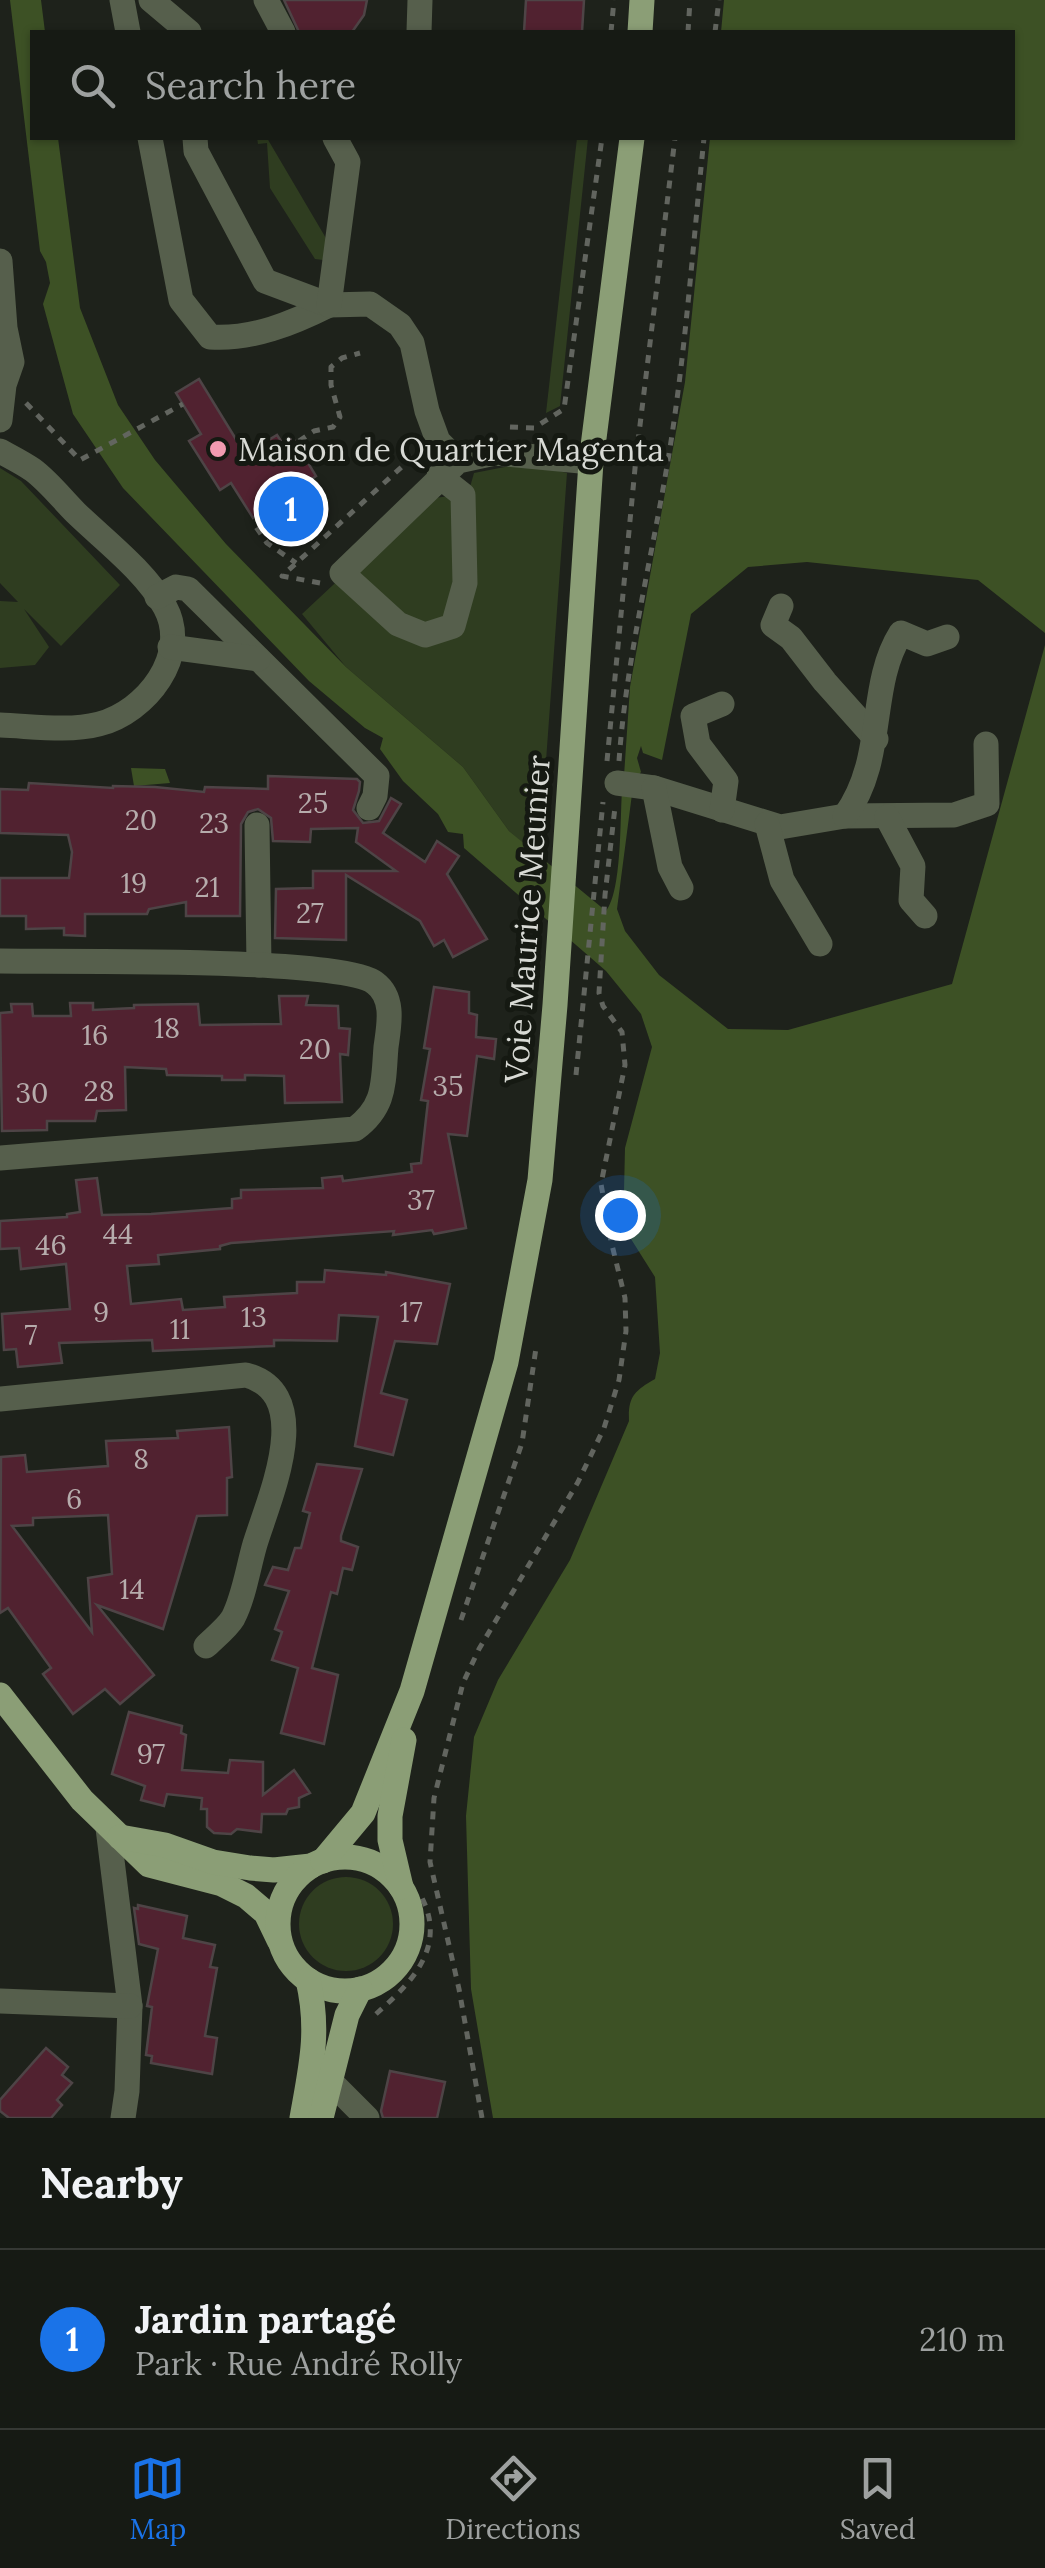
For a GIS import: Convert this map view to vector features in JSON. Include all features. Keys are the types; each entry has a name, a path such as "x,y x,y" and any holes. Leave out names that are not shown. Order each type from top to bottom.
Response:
{"main road":[{"path":"640,30 642,0"},
{"name":"Voie Maurice Meunier","path":"401,1886 390,1840 390,1816 412,1691 506,1362 540,1180 592,462 632,140"},
{"name":"Voie Maurice Meunier","path":"317,1864 362,1813 412,1691"},
{"path":"0,1695 82,1800 114,1832 149,1865 222,1884 246,1896 266,1913 296,1969 308,1980 326,1988 360,1990 383,1979 398,1965 408,1946 410,1906 401,1886 386,1870 366,1860 344,1857 317,1864 250,1868 213,1862 114,1832"},
{"path":"280,1941 278,1919 282,1898 294,1880 317,1864"},
{"path":"302,2118 316,2014 308,1980"},
{"path":"321,2118 347,2015 360,1990"}],"street":[{"path":"122,0 128,30"},
{"path":"152,0 187,30"},
{"path":"266,0 281,30"},
{"path":"418,30 420,0"},
{"path":"150,140 182,300 210,337 230,338 294,323 329,306 370,304 400,325 412,343 428,411 448,469 462,495 465,583 453,626 425,635 398,624 342,574 448,469 495,452 592,462"},
{"path":"195,140 196,151 264,281 329,306"},
{"path":"329,306 348,162 336,140"},
{"path":"0,260 3,331 12,362 4,385 0,419 34,470 142,578 166,608 172,631 162,676 152,691 123,713 98,724 0,725"},
{"path":"0,451 34,470"},
{"path":"157,597 176,587 188,590 377,776 369,808"},
{"path":"781,606 773,625 790,638 876,739"},
{"path":"845,816 860,795 876,739 888,654 901,633 927,644 946,638"},
{"path":"170,647 258,659"},
{"path":"722,704 693,716 698,744 726,781 722,810"},
{"path":"609,783 654,788 780,827 845,816 954,815 987,804 986,744"},
{"path":"654,788 670,867 681,888"},
{"path":"887,817 912,866 912,900 925,916"},
{"path":"766,824 782,880 820,944"},
{"path":"257,825 259,965"},
{"path":"0,961 259,965 365,977 377,984 390,1014 382,1094 372,1116 355,1129 0,1158"},
{"path":"0,1399 246,1375 264,1380 274,1390 284,1423 280,1465 232,1620 206,1646"},
{"path":"114,1832 130,2006 123,2118"},
{"path":"0,2001 130,2006"},
{"path":"329,2080 367,2118"}],"path":[{"path":"611,30 614,0"},
{"path":"688,30 690,0"},
{"path":"716,30 719,0"},
{"path":"500,427 534,428 564,409 602,140"},
{"path":"588,969 609,783 636,458 676,140"},
{"path":"482,2118 460,1989 430,1862 434,1798 462,1683 578,1482 604,1428 618,1380 626,1331 625,1298 601,1184 626,1065 622,1032 603,1006 600,976 609,783 673,429 704,140"},
{"path":"299,441 314,431 333,427 340,417 330,385 330,367 342,358 360,353"},
{"path":"26,403 80,460 183,404"},
{"path":"323,584 282,576 417,453"},
{"path":"268,507 274,513 256,527 267,543 296,563"},
{"path":"374,2015 410,1984"}],"shaded area":[{"path":"10,0 41,0 45,30 30,30 30,140 58,140 80,308 118,405 155,460 226,544 346,667 463,767 509,831 606,911 618,872 622,791 632,794 617,909 625,931 659,975 728,1029 788,1030 952,984 1045,645 1045,2118 493,2118 471,1989 466,1816 474,1737 498,1680 570,1560 629,1421 631,1400 655,1379 660,1353 655,1277 631,1239 624,1191 625,1148 652,1047 641,1014 606,971 464,848 463,834 448,832 438,814 403,781 380,749 383,738 365,728 309,681 123,488 73,414 43,304 50,283 40,251"},
{"path":"724,0 1045,0 1045,633 978,580 807,562 748,567 691,614 662,760 643,753 641,746 637,758 641,772 635,780 624,776 630,687 685,382 710,140 1015,140 1015,30 721,30"},
{"path":"257,140 268,140 340,262 315,259 270,188 267,143 258,144"},
{"path":"577,140 588,140 560,406 546,413"},
{"path":"525,463 567,473 539,857 509,831 463,767 346,667 302,614 425,499 468,494 474,473"},
{"path":"0,468 21,481 120,585 61,646 24,609 49,647 35,665 0,668 0,601 18,602 0,583"},
{"path":"311,480 329,500 268,538 253,518"},
{"path":"131,768 165,769 170,783 134,786"},
{"path":"346,1877 364,1881 379,1891 389,1906 393,1924 389,1942 379,1957 364,1967 346,1971 328,1967 313,1957 303,1942 299,1924 303,1906 313,1891 328,1881"}],"building":[{"path":"284,0 367,0 364,15 353,30 298,30"},
{"path":"526,0 584,0 582,30 524,30"},
{"name":"Maison de Quartier Magenta","path":"199,379 245,454 277,435 283,444 293,438 316,476 253,518 231,483 220,490 189,441 201,434 176,393"},
{"path":"268,776 357,779 359,791 353,810 363,823 379,821 391,798 401,804 383,833 425,862 437,841 459,856 447,874 487,939 453,957 444,940 434,946 420,921 346,875 346,940 275,938 276,889 313,888 313,871 396,871 356,842 358,828 311,829 310,842 273,841 271,818 258,809 248,812 241,824 240,916 186,916 186,902 149,909 147,914 85,914 85,936 64,935 64,928 26,929 26,916 0,916 0,878 69,878 72,852 68,835 0,833 0,789 28,790 29,783 204,792 205,787 268,789"},
{"path":"434,987 469,992 469,1013 477,1015 476,1037 496,1039 494,1059 477,1056 467,1136 448,1134 466,1228 434,1234 432,1230 393,1235 394,1231 231,1243 220,1249 158,1255 159,1264 127,1266 131,1304 181,1299 183,1310 225,1307 224,1297 297,1293 297,1282 324,1282 325,1270 386,1272 450,1284 437,1344 395,1341 381,1393 407,1400 393,1455 355,1446 378,1317 339,1315 337,1341 274,1340 274,1346 153,1351 152,1340 59,1343 62,1363 18,1367 16,1349 4,1350 2,1314 70,1309 66,1264 21,1269 19,1248 0,1249 0,1221 67,1217 80,1212 76,1180 97,1178 102,1215 151,1214 232,1208 232,1199 241,1198 241,1190 323,1188 322,1178 342,1176 343,1181 412,1172 411,1164 421,1163 428,1101 421,1100 430,1049 424,1048"},
{"path":"279,996 308,996 306,1005 338,1006 339,1028 350,1029 348,1055 340,1054 342,1102 285,1103 284,1076 245,1075 245,1080 222,1080 222,1076 167,1075 166,1069 125,1067 126,1110 97,1111 95,1121 47,1121 47,1130 2,1131 0,1013 12,1012 11,1004 32,1004 33,1016 71,1016 70,1003 93,1003 93,1010 198,1004 200,1025 281,1024"},
{"path":"229,1427 232,1477 227,1478 227,1515 197,1516 163,1629 97,1605 154,1675 120,1704 105,1689 73,1714 43,1674 51,1668 8,1608 0,1613 1,1457 25,1455 27,1472 108,1466 106,1441 178,1438 177,1431","holes":["108,1515 112,1574 88,1578 92,1632 12,1526 33,1525 33,1518"]},
{"path":"317,1464 362,1469 341,1536 341,1541 358,1547 352,1570 343,1568 337,1594 331,1592 312,1668 338,1675 324,1744 281,1733 298,1668 272,1660 282,1632 275,1629 289,1591 265,1585 273,1567 288,1570 295,1548 301,1548 310,1513 303,1511"},
{"path":"129,1712 182,1726 181,1733 186,1735 182,1770 228,1773 230,1760 263,1762 263,1795 294,1770 310,1793 299,1798 299,1807 288,1809 286,1814 262,1814 261,1832 237,1829 231,1834 214,1833 207,1827 207,1809 201,1809 202,1798 167,1794 164,1806 141,1800 145,1786 112,1774"},
{"path":"138,1905 187,1916 183,1938 215,1945 210,1967 217,1968 205,2036 217,2038 212,2074 151,2063 152,2056 146,2055 152,2007 147,2006 158,1949 139,1944 134,1908 138,1909"},
{"path":"46,2048 68,2067 62,2075 72,2083 57,2100 62,2105 51,2118 9,2118 0,2111 0,2100"},
{"path":"390,2071 445,2082 437,2118 383,2118 381,2111"}],"place":[{"name":"Maison de Quartier Magenta","path":"218,449"},
{"name":"Jardin partagé","path":"291,509"}]}
